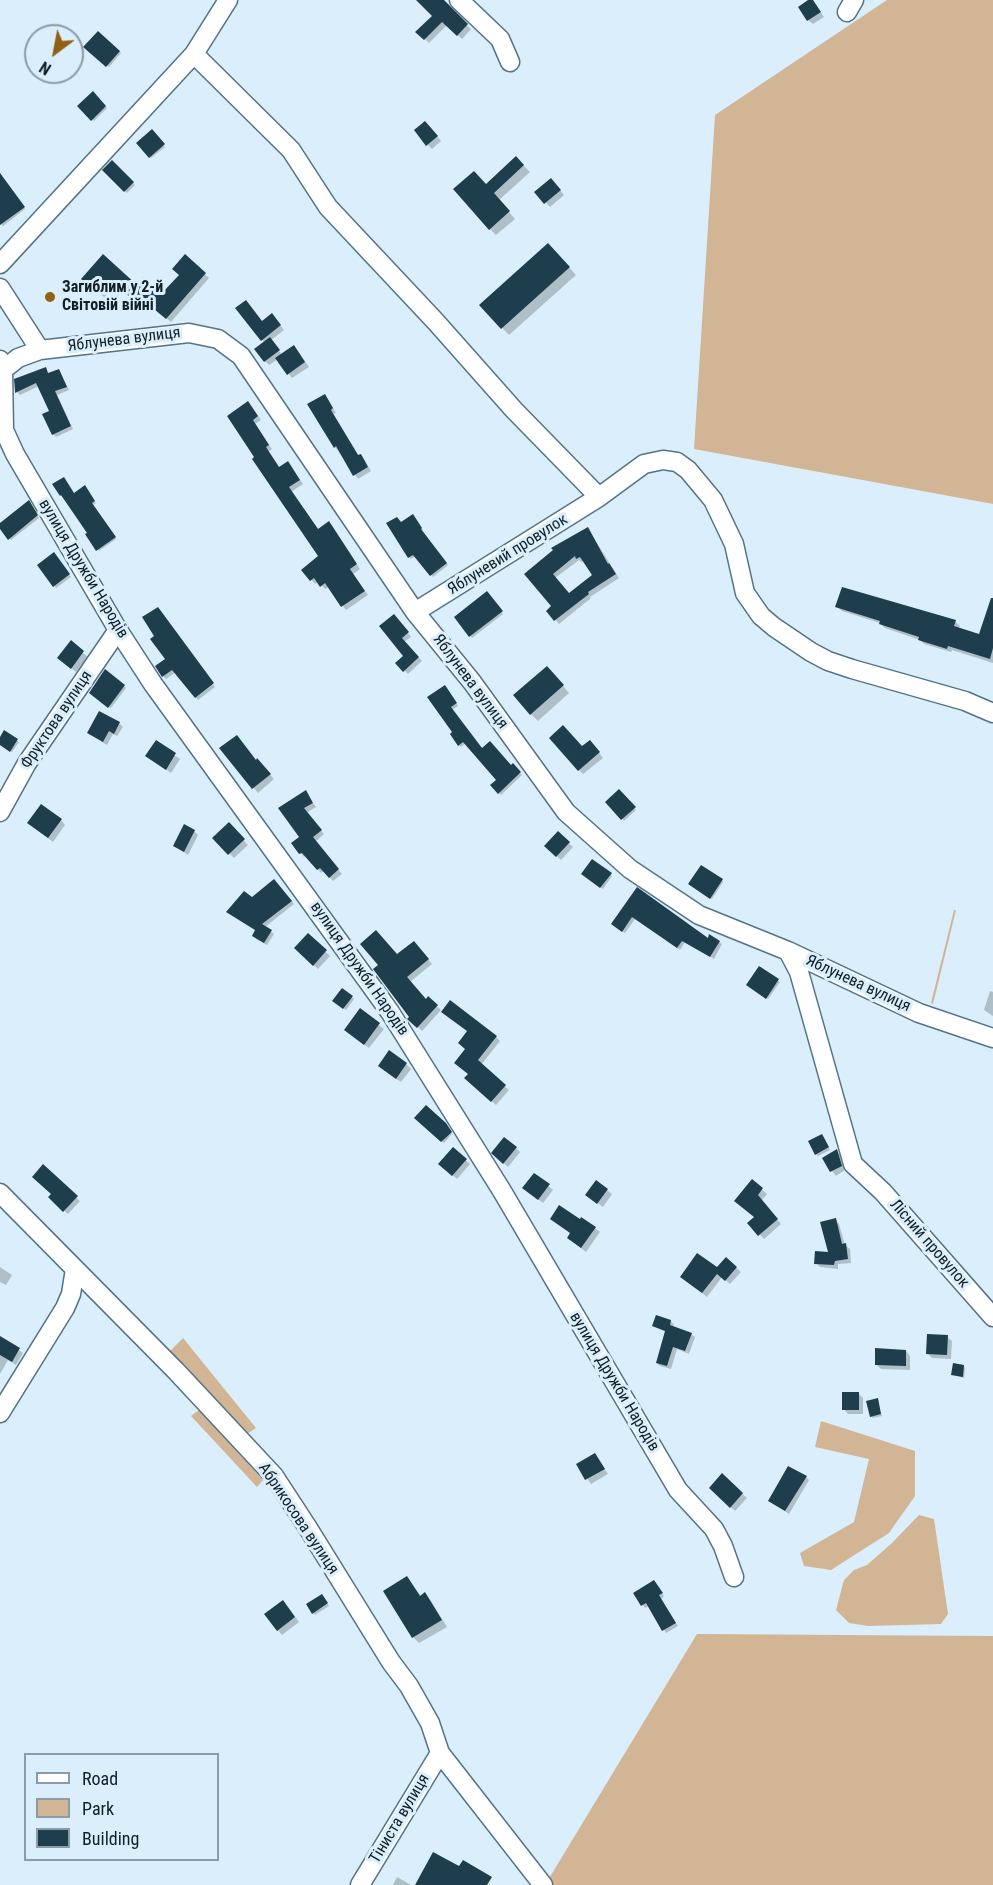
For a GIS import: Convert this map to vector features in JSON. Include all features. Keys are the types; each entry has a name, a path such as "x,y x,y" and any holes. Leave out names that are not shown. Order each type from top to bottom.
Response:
{"street":[{"path":"0,264 194,54 228,0"},
{"path":"459,0 500,39 510,62"},
{"path":"194,54 291,150 328,207 436,322 514,410 599,497"},
{"path":"0,288 40,350"},
{"name":"Яблунева вулиця","path":"2,365 40,350 189,333 218,339 241,356 415,612 472,682 566,812 630,869 699,915 788,951 919,1013 993,1038"},
{"name":"вулиця Дружби Народів","path":"2,365 4,430 21,465 118,630 153,684 390,1012 502,1191 678,1490 714,1529 734,1577"},
{"name":"Яблуневий провулок","path":"415,612 599,497 644,464 663,460 677,462 688,470 713,500 734,544 745,593 761,616 774,627 828,661 965,701 993,713"},
{"name":"Фруктова вулиця","path":"0,812 27,763 118,630"},
{"name":"Лісний провулок","path":"788,951 799,972 853,1164 883,1192 993,1317"},
{"name":"Абрикосова вулиця","path":"0,1193 176,1371 274,1476 391,1662 409,1686 430,1723 440,1753 543,1885"},
{"path":"0,1413 65,1308 71,1294 75,1269"},
{"name":"Тіниста вулиця","path":"360,1885 440,1753"}],"green space":[{"path":"887,0 993,0 993,504 694,449 715,115"},
{"path":"954,910 956,910 933,1004 931,1003"},
{"path":"183,1338 256,1428 247,1434 168,1353"},
{"path":"199,1410 263,1480 257,1487 191,1416"},
{"path":"821,1421 915,1451 915,1496 889,1533 831,1570 804,1566 800,1553 854,1522 869,1459 815,1447"},
{"path":"919,1515 934,1519 948,1614 941,1624 868,1626 849,1623 836,1610 844,1580 854,1570 867,1565"},
{"path":"697,1634 993,1636 993,1885 545,1885"}],"building":[{"path":"416,0 444,0 468,24 457,36 442,22 424,40 415,32 432,16"},
{"path":"808,0 813,0 821,12 807,21 798,7"},
{"path":"98,31 120,51 106,67 84,46"},
{"path":"93,91 106,106 91,121 77,106"},
{"path":"425,121 438,136 426,146 414,130"},
{"path":"152,129 165,144 149,158 136,143"},
{"path":"516,156 524,165 494,193 510,211 489,230 453,189 474,171 486,184"},
{"path":"112,160 134,182 124,192 102,170"},
{"path":"0,173 25,207 0,225"},
{"path":"551,178 561,190 544,204 534,192"},
{"path":"548,243 570,267 501,329 479,305"},
{"path":"103,254 137,285 144,277 162,293 179,275 172,269 185,254 206,273 166,319 143,300 139,305 112,281 100,295 81,279"},
{"path":"246,300 262,321 272,313 281,325 261,341 235,308"},
{"path":"270,337 280,350 264,362 254,349"},
{"path":"294,345 305,362 287,375 275,358"},
{"path":"46,367 48,373 59,369 67,387 55,391 71,426 52,435 42,414 49,411 36,383 15,393 14,379"},
{"path":"325,394 333,408 331,410 358,455 361,454 368,467 353,476 336,446 334,448 307,404"},
{"path":"248,401 258,416 253,420 269,445 266,447 279,467 288,461 300,480 289,487 318,529 329,521 357,564 350,569 365,591 341,607 325,583 320,587 314,578 310,581 301,570 318,556 252,459 254,457 227,416"},
{"path":"64,477 74,493 85,485 95,501 92,503 116,537 96,551 85,534 87,533 52,484"},
{"path":"29,500 38,515 8,540 0,529 0,523"},
{"path":"413,514 421,529 447,563 430,576 413,555 408,558 386,523 397,517 401,522"},
{"path":"588,527 616,574 588,592 589,594 554,621 546,611 551,606 524,574 553,550 551,548","holes":["575,556 576,559 580,557 592,575 569,593 553,574"]},
{"path":"54,552 70,574 53,587 37,565"},
{"path":"842,587 956,620 954,626 979,634 991,598 993,598 993,648 990,659 948,646 947,649 918,640 919,637 879,624 880,621 835,607"},
{"path":"487,591 503,611 469,637 454,617"},
{"path":"158,607 214,683 195,698 172,670 162,677 155,666 165,659 150,639 154,636 142,617"},
{"path":"394,614 409,632 402,638 419,657 403,672 395,663 403,656 379,626"},
{"path":"71,640 84,651 71,669 57,658"},
{"path":"547,666 564,685 530,715 513,695"},
{"path":"105,669 125,685 108,708 89,693"},
{"path":"445,685 457,703 451,707 482,748 490,741 511,765 513,763 521,772 498,794 490,785 496,780 463,742 458,746 450,734 452,732 427,697"},
{"path":"99,711 120,722 114,734 109,731 103,742 87,733"},
{"path":"563,725 582,746 590,740 600,752 578,771 549,738"},
{"path":"4,730 18,739 10,752 0,745 0,737"},
{"path":"237,735 256,760 257,758 271,774 252,789 219,748"},
{"path":"156,740 176,753 166,770 145,756"},
{"path":"619,789 636,807 621,820 605,802"},
{"path":"306,790 313,803 304,808 322,830 313,837 339,869 329,878 320,868 317,870 302,853 299,854 291,843 299,837 278,808"},
{"path":"41,804 62,819 48,838 27,823"},
{"path":"229,822 245,839 228,855 212,838"},
{"path":"184,824 195,830 184,852 173,846"},
{"path":"558,831 570,842 556,857 544,846"},
{"path":"592,859 612,873 600,888 581,874"},
{"path":"701,865 723,879 710,899 688,884"},
{"path":"274,879 292,901 262,924 272,930 264,943 252,936 255,930 226,912 244,891 252,897"},
{"path":"637,887 708,938 709,934 720,941 710,957 682,941 677,948 632,917 622,932 611,924"},
{"path":"376,930 397,954 414,941 429,959 407,977 426,999 428,996 438,1005 417,1028 407,1019 409,1017 373,969 378,965 360,944"},
{"path":"308,933 327,950 313,966 294,948"},
{"path":"759,966 779,979 766,999 746,985"},
{"path":"342,988 353,996 343,1009 332,1001"},
{"path":"450,1000 497,1036 478,1060 506,1085 491,1102 464,1078 468,1074 454,1063 465,1049 458,1043 467,1031 441,1012"},
{"path":"360,1008 380,1023 364,1045 344,1030"},
{"path":"389,1050 407,1063 396,1079 378,1066"},
{"path":"426,1105 446,1123 452,1132 441,1142 414,1118"},
{"path":"822,1134 829,1147 815,1155 808,1141"},
{"path":"504,1137 517,1147 503,1164 491,1153"},
{"path":"453,1147 467,1159 452,1176 438,1164"},
{"path":"837,1149 842,1166 830,1172 822,1158"},
{"path":"43,1164 78,1196 63,1212 48,1197 51,1194 32,1177"},
{"path":"534,1173 550,1184 538,1200 522,1188"},
{"path":"752,1179 763,1188 758,1195 778,1219 758,1236 747,1223 754,1217 734,1201"},
{"path":"596,1180 608,1189 597,1204 585,1195"},
{"path":"559,1205 596,1227 581,1248 567,1238 570,1233 550,1219"},
{"path":"836,1218 842,1244 846,1243 848,1259 835,1261 834,1265 814,1264 815,1251 828,1252 820,1222"},
{"path":"697,1253 717,1267 726,1257 737,1267 725,1281 717,1274 702,1293 680,1277"},
{"path":"656,1315 671,1320 670,1325 692,1333 685,1351 673,1347 667,1366 656,1363 665,1331 652,1326"},
{"path":"927,1334 948,1335 947,1355 926,1354"},
{"path":"0,1336 20,1348 12,1362 0,1355"},
{"path":"875,1348 906,1350 906,1366 875,1365"},
{"path":"953,1363 964,1365 963,1377 951,1375"},
{"path":"842,1392 859,1392 859,1410 842,1410"},
{"path":"878,1398 881,1414 870,1417 866,1401"},
{"path":"595,1453 605,1469 585,1480 576,1464"},
{"path":"788,1466 807,1476 785,1511 768,1501"},
{"path":"722,1473 743,1493 730,1508 709,1488"},
{"path":"407,1576 420,1596 425,1592 442,1620 412,1638 383,1591"},
{"path":"654,1580 663,1593 659,1595 676,1623 662,1631 646,1603 641,1606 633,1593"},
{"path":"322,1594 328,1603 312,1614 306,1604"},
{"path":"283,1600 295,1617 277,1631 264,1614"},
{"path":"433,1852 459,1866 463,1860 492,1877 487,1885 415,1885"}],"place":[{"name":"Загиблим у 2-й Світовій війні","path":"50,297"}]}
